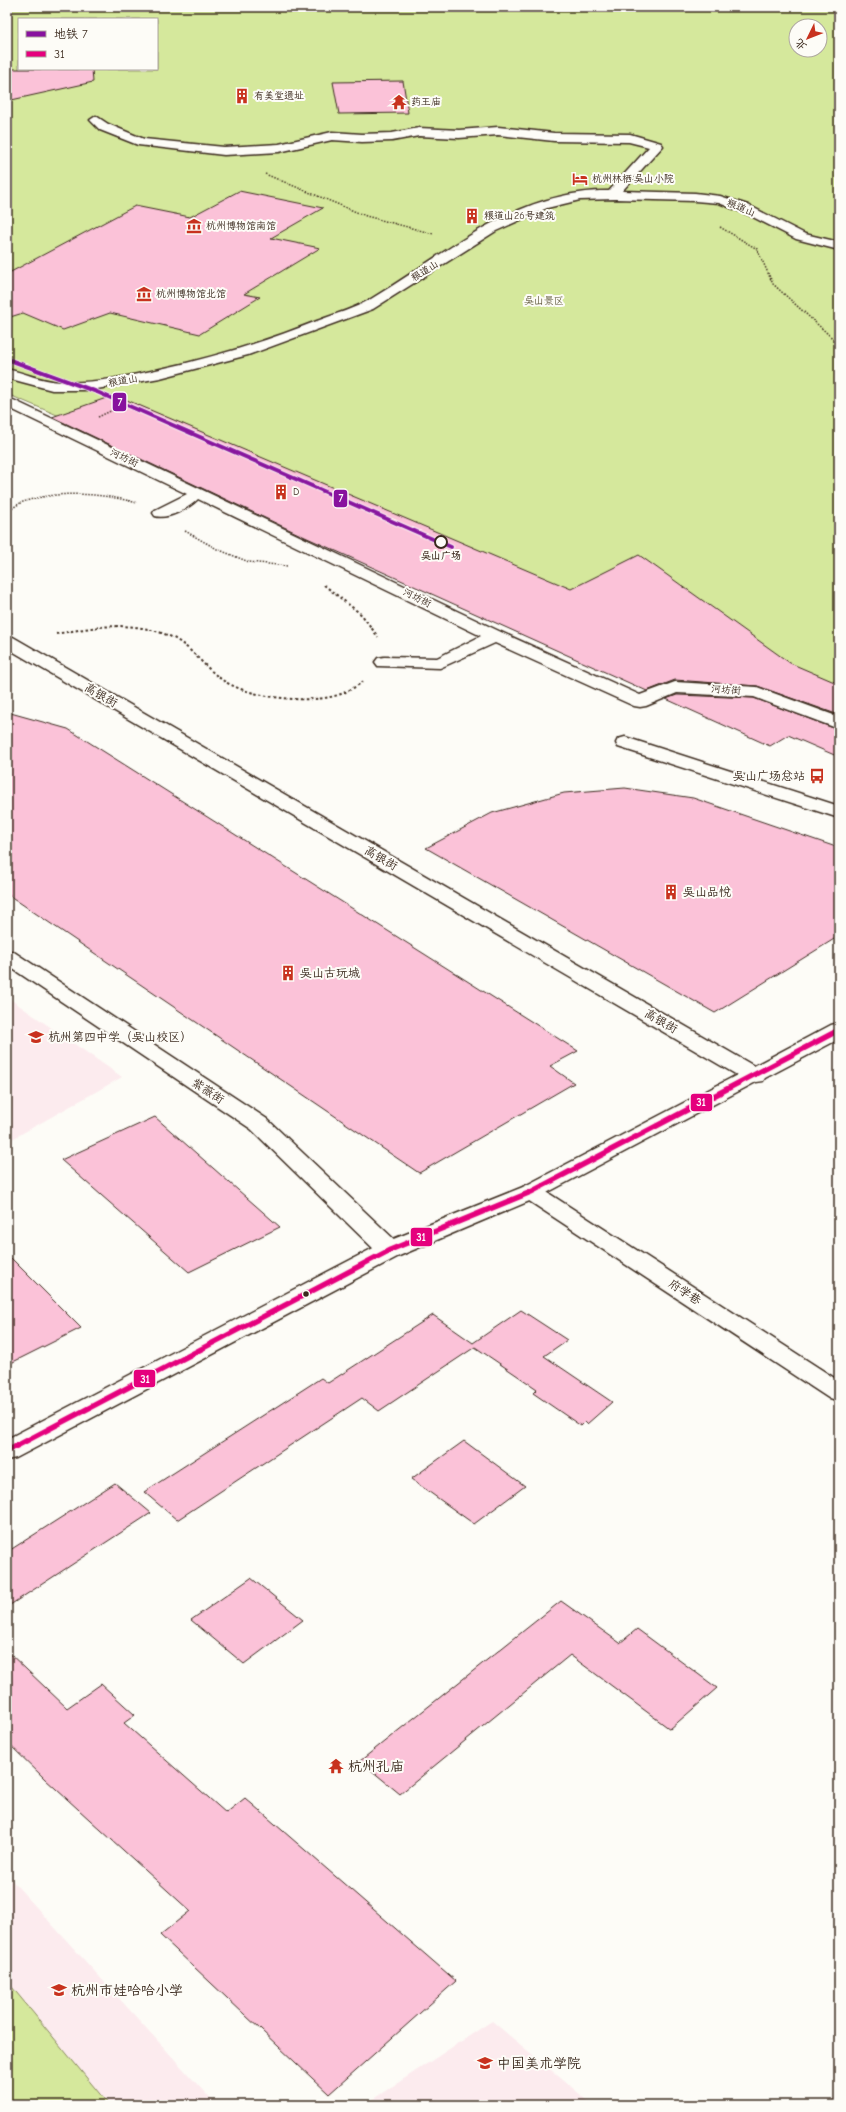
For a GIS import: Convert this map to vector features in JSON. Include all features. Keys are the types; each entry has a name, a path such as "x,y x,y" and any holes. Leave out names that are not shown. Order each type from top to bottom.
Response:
{"street":[{"path":"96,120 104,127 142,142 224,151 279,148 332,136 392,138 419,132 459,134 498,131 554,137 630,138 657,146 612,195"},
{"name":"粮道山","path":"7,373 41,384 65,387 93,386 121,382 189,368 244,353 287,339 372,304 469,242 512,218 545,204 572,198 612,195 698,197 726,201 745,208 790,233 815,242 839,246"},
{"name":"河坊街","path":"7,401 496,636 640,702 675,687 757,692 839,723"},
{"path":"161,513 184,503 192,496"},
{"path":"384,662 440,663 496,636"},
{"name":"高银街","path":"7,641 755,1076"},
{"path":"625,743 839,812"},
{"name":"紫薇街","path":"7,956 259,1124 390,1250"},
{"path":"7,1451 390,1250 530,1192 755,1076 839,1030"},
{"name":"府学巷","path":"530,1192 839,1393"}],"path":[{"path":"261,173 312,192 366,216 406,228 469,242"},
{"path":"718,226 756,249 773,284 839,344"},
{"path":"7,512 22,502 57,495 82,495 131,501 161,513 181,529 217,549 249,562 288,566"},
{"path":"56,634 114,624 135,625 168,635 186,647 205,666 229,684 266,695 326,698 359,686 384,662 383,650 376,630 355,608 320,582"},
{"path":"7,586 9,588 7,589"}],"shaded area":[{"name":"杭州第四中学（吴山校区）","path":"7,997 122,1077 7,1142"},
{"name":"杭州市娃哈哈小学","path":"7,1875 216,2105 7,2105"},
{"name":"中国美术学院","path":"492,2021 593,2105 364,2105"}],"green space":[{"name":"吴山景区","path":"7,7 839,7 839,742 7,394"},
{"path":"7,1981 109,2105 7,2105"}],"building":[{"path":"7,69 92,70 93,82 7,101"},
{"name":"药王庙","path":"403,81 408,113 339,114 333,82"},
{"path":"239,191 323,208 271,238 320,248 244,294 260,297 200,334 110,313 63,330 23,313 7,318 7,274 135,206 190,217"},
{"name":"吴山广场","path":"115,395 571,589 639,555 790,663 839,684 839,715 757,686 675,680 647,691 305,537 52,417"},
{"path":"677,695 754,698 839,730 839,757 788,735 770,746 666,699"},
{"name":"吴山古玩城","path":"7,712 68,729 578,1051 550,1066 574,1083 419,1173 7,894"},
{"name":"吴山品悦","path":"625,788 693,798 839,848 839,936 715,1013 426,848 492,813 564,793"},
{"path":"155,1117 280,1227 189,1272 61,1160"},
{"path":"7,1254 81,1328 7,1365"},
{"path":"521,1310 567,1340 544,1356 612,1402 587,1424 585,1422 581,1426 533,1393 537,1389 475,1347 379,1411 362,1398 177,1520 144,1492 321,1378 328,1383 433,1315 473,1343"},
{"path":"464,1441 525,1486 474,1524 411,1479"},
{"path":"115,1483 151,1513 7,1607 7,1552"},
{"path":"251,1578 303,1620 244,1664 191,1620"},
{"path":"561,1601 620,1643 637,1629 717,1688 670,1729 570,1655 400,1794 360,1761"},
{"path":"7,1651 67,1708 101,1684 135,1715 124,1723 226,1813 245,1798 456,1981 329,2094 160,1935 190,1911 45,1779 7,1742"}],"metro line":[{"name":"7","path":"7,359 97,392 451,547"}],"transit line":[{"name":"31","path":"7,1451 390,1250 531,1192 839,1030"}],"place":[{"name":"有美堂遗址","path":"242,96"},
{"name":"药王庙","path":"399,102"},
{"name":"杭州林栖·吴山小院","path":"580,179"},
{"name":"粮道山26号建筑","path":"472,216"},
{"name":"杭州博物馆南馆","path":"194,226"},
{"name":"杭州博物馆北馆","path":"144,294"},
{"name":"D","path":"281,492"},
{"name":"吴山广场","path":"441,542"},
{"name":"吴山广场总站","path":"817,776"},
{"name":"吴山品悦","path":"671,892"},
{"name":"吴山古玩城","path":"288,973"},
{"name":"杭州第四中学（吴山校区）","path":"36,1037"},
{"name":"杭州孔庙","path":"336,1766"},
{"name":"杭州市娃哈哈小学","path":"59,1990"},
{"name":"中国美术学院","path":"485,2063"}]}
